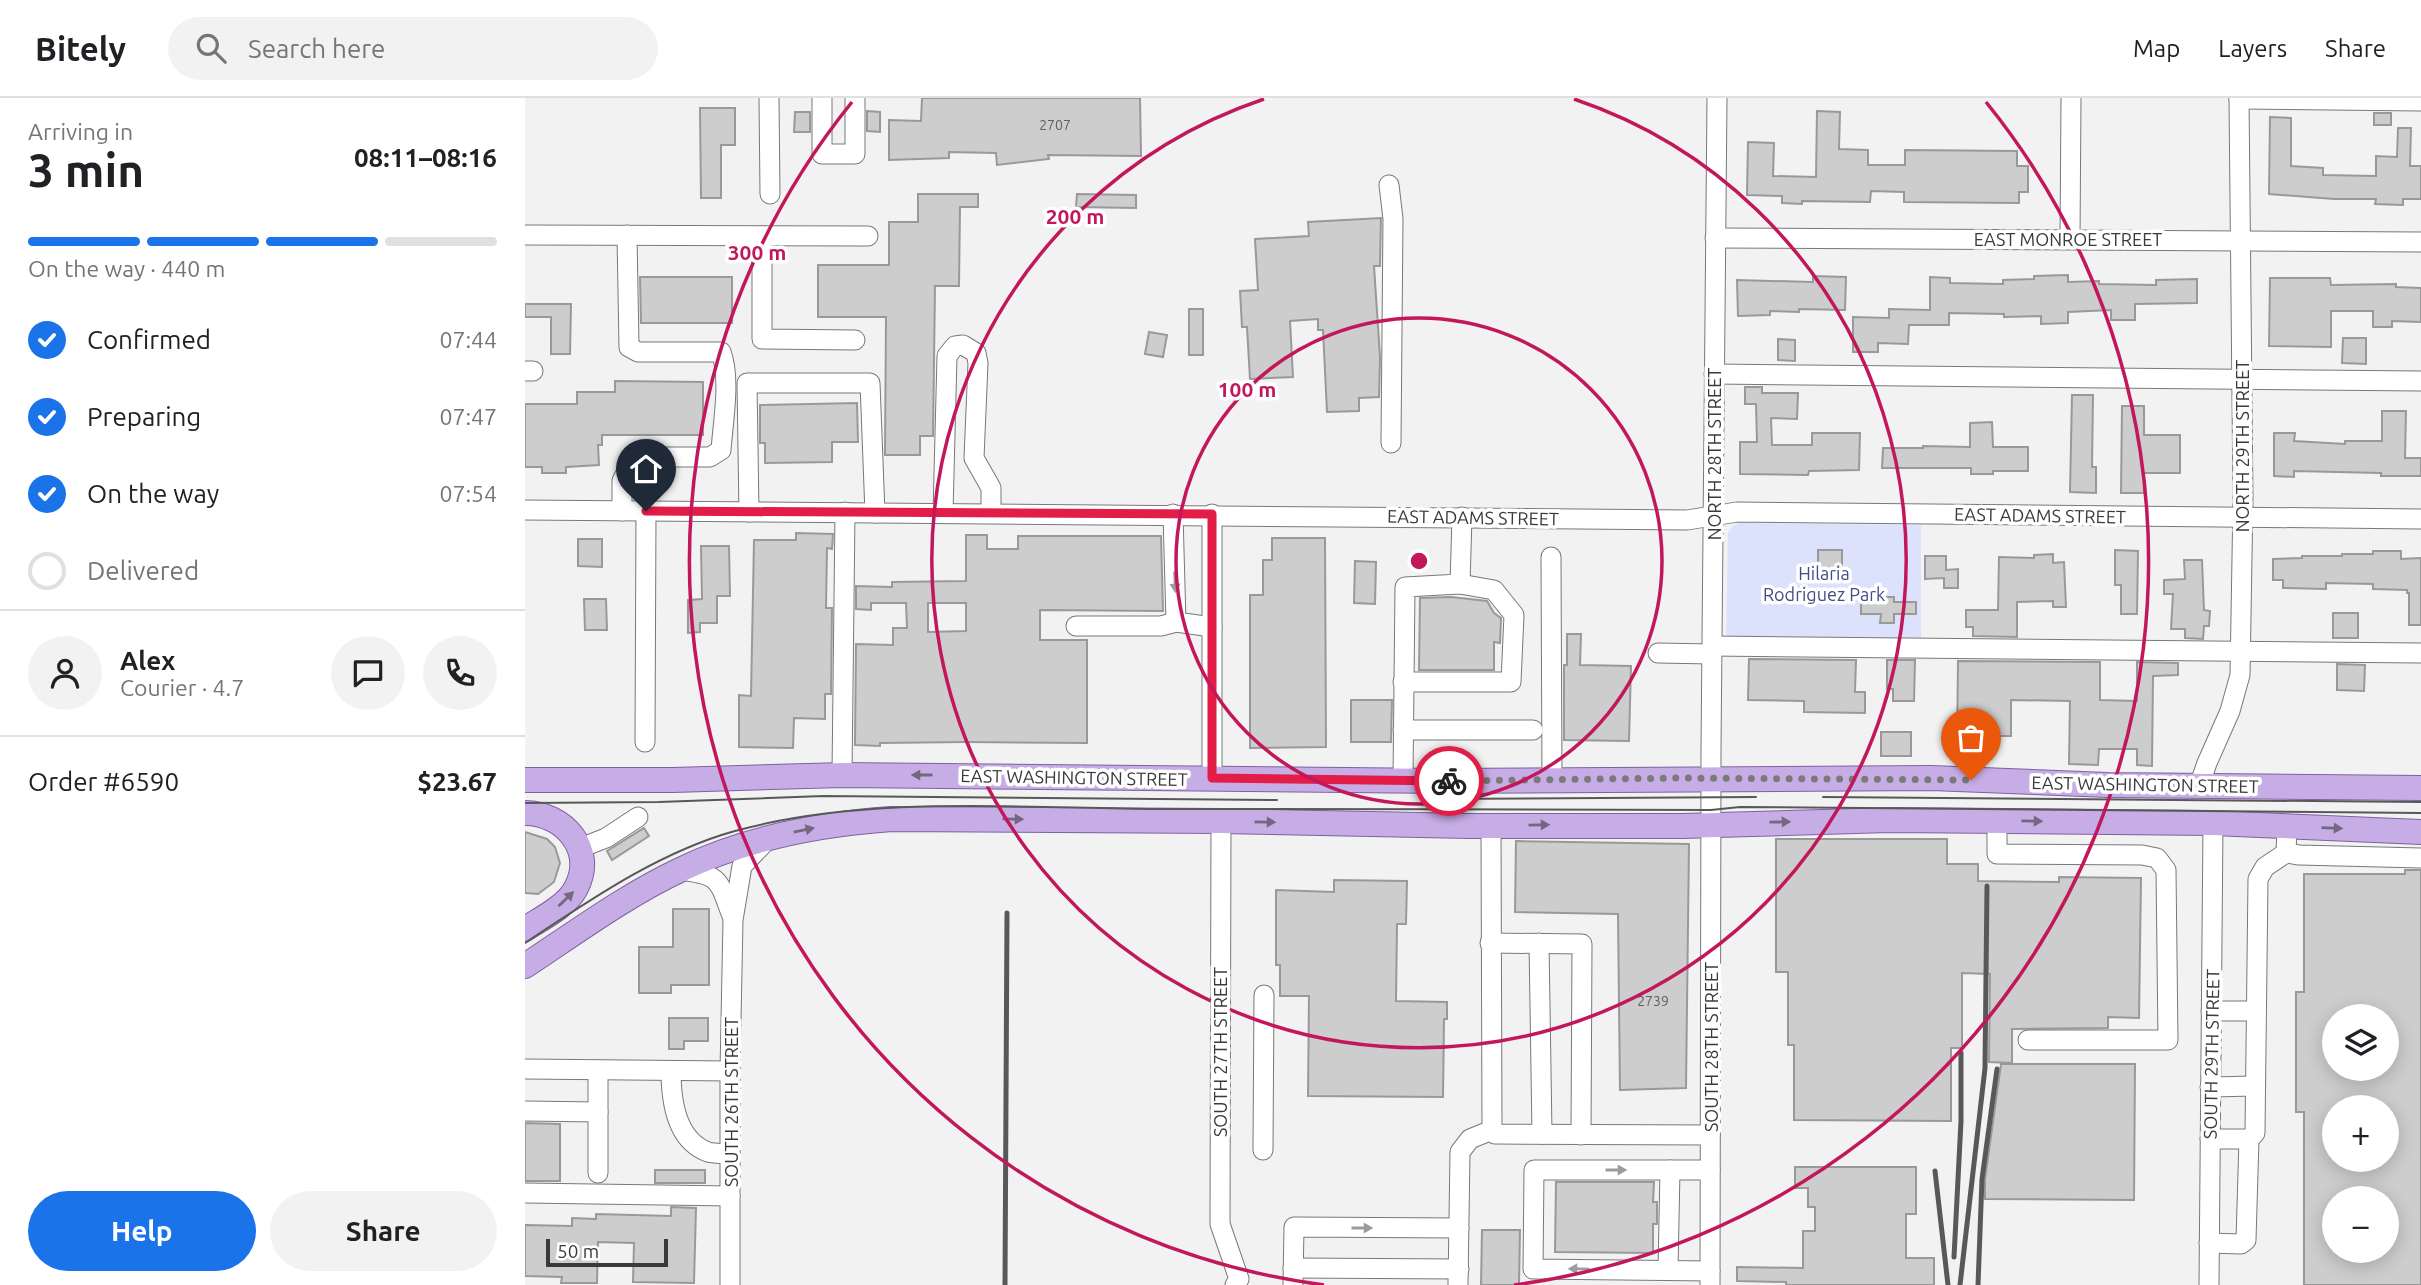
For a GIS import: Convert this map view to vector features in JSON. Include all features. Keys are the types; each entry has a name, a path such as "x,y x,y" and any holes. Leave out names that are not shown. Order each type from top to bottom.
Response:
{"main road":[{"name":"EAST WASHINGTON STREET","path":"525,780 673,780 842,775 1403,780 1931,778 2108,785 2421,788"},
{"path":"525,791 619,791 673,780"},
{"path":"525,813 554,819 573,835 580,851 582,867 576,889 555,909 525,929"},
{"path":"525,966 624,901 680,870 768,838 861,821 945,818 1491,826 1711,817 2213,823 2421,832"},
{"path":"525,943 570,924 650,876 680,870"}],"street":[{"path":"769,98 769,194"},
{"path":"822,98 822,154 855,154 855,98"},
{"name":"NORTH 28TH STREET","path":"1711,817 1717,98"},
{"path":"2070,239 2071,98"},
{"path":"2239,98 2421,101"},
{"name":"NORTH 29TH STREET","path":"2199,786 2230,711 2240,675 2243,516 2239,98"},
{"path":"1389,185 1393,219 1394,355 1391,443"},
{"path":"525,235 868,236"},
{"path":"622,511 622,481 631,463 653,457 710,457 721,450 725,396 725,362 721,352 638,352 629,347 627,235"},
{"path":"762,236 762,339 855,340"},
{"name":"EAST MONROE STREET","path":"1714,238 2421,242"},
{"path":"943,513 947,356 955,346 963,345 976,353 978,363 974,458 991,488 991,513"},
{"path":"1714,374 2421,381"},
{"path":"749,512 747,383 870,383 875,513"},
{"name":"EAST ADAMS STREET","path":"525,510 1687,520 1737,512 2421,519"},
{"path":"645,741 646,511"},
{"path":"842,775 845,512"},
{"path":"1173,514 1176,622"},
{"path":"1212,514 1212,778"},
{"path":"1460,584 1462,517"},
{"path":"1551,557 1552,779"},
{"path":"1403,682 1511,682 1514,615 1494,590 1460,584 1405,587 1403,682 1403,780"},
{"path":"1076,626 1161,626 1176,622 1212,627"},
{"path":"1658,653 1712,650 2421,653"},
{"path":"1403,730 1532,730"},
{"path":"580,851 638,817"},
{"name":"SOUTH 28TH STREET","path":"1710,1278 1711,817"},
{"name":"SOUTH 27TH STREET","path":"1221,821 1220,1224 1237,1282"},
{"path":"1997,821 1997,854 2142,855 2157,858 2166,870 2168,1040 2028,1040"},
{"name":"SOUTH 29TH STREET","path":"2209,1285 2213,823"},
{"path":"1491,826 1492,1130 1495,1134 1710,1135"},
{"path":"2286,853 2287,826"},
{"name":"SOUTH 26TH STREET","path":"730,1285 733,920 742,866 768,838"},
{"path":"2209,1243 2241,1244 2246,1240 2249,1139 2255,1133 2258,879 2265,867 2286,853 2421,858"},
{"name":"SOUTH 26TH STREET","path":"680,870 713,876 720,885 733,920"},
{"path":"1490,943 1582,944 1581,1135"},
{"path":"1539,943 1542,1134"},
{"path":"1263,1150 1264,995"},
{"path":"2211,1011 2256,1011"},
{"path":"525,1069 730,1071"},
{"path":"598,1070 598,1173"},
{"path":"671,1071 671,1097 677,1120 691,1140 708,1152 730,1154"},
{"path":"2210,1087 2255,1086"},
{"path":"525,1111 598,1112"},
{"path":"1459,1228 1294,1227 1293,1277 1458,1277 1459,1228 1460,1153 1470,1139 1492,1130"},
{"path":"2210,1139 2249,1139"},
{"path":"1710,1170 1534,1170 1532,1269 1668,1270 1710,1278"},
{"path":"1668,1270 1670,1170"},
{"path":"525,1193 730,1196"}],"green space":[{"name":"Hilaria Rodriguez Park","path":"1740,523 1921,525 1921,642 1726,641 1728,533 1733,526"}],"building":[{"path":"922,98 1140,98 1141,156 1048,155 1049,159 997,165 996,153 949,152 949,158 889,160 889,120 921,121"},
{"path":"700,108 735,108 735,145 721,145 721,198 701,198"},
{"path":"867,111 880,112 880,132 867,131"},
{"path":"1817,111 1840,112 1839,149 1868,150 1868,165 1905,165 1905,150 2017,151 2017,166 2028,166 2028,192 2019,192 2019,203 1904,202 1904,192 1871,191 1870,202 1782,203 1782,196 1747,195 1748,142 1774,143 1773,176 1816,177"},
{"path":"795,112 810,112 810,132 794,132"},
{"path":"2374,113 2391,113 2391,125 2374,125"},
{"path":"2270,117 2291,118 2291,166 2323,168 2323,175 2376,176 2376,156 2397,157 2398,128 2411,128 2410,166 2421,166 2421,199 2403,199 2403,205 2375,204 2376,199 2269,194"},
{"path":"918,194 978,194 978,207 960,207 959,286 935,286 933,436 920,436 920,455 885,455 886,317 818,317 818,265 889,265 889,222 918,222"},
{"path":"1077,194 1136,195 1136,208 1076,207"},
{"path":"1381,218 1380,266 1374,266 1380,357 1379,397 1359,398 1359,411 1327,412 1323,330 1318,330 1318,319 1290,321 1293,377 1250,379 1247,327 1242,327 1240,291 1258,290 1255,239 1309,236 1308,222"},
{"path":"2068,275 2068,282 2099,281 2099,284 2156,285 2156,280 2197,279 2197,303 2135,304 2135,320 2111,320 2111,310 2068,312 2068,323 2041,324 2041,316 2004,317 2004,314 1949,313 1949,325 1909,325 1908,344 1878,343 1878,352 1853,352 1853,317 1889,318 1889,309 1930,310 1930,277 1950,278 1950,283 2003,284 2003,280"},
{"path":"1813,276 1846,277 1845,310 1799,309 1799,312 1770,311 1770,315 1738,316 1737,280 1813,282"},
{"path":"640,277 732,277 732,323 641,323"},
{"path":"2270,278 2330,278 2331,285 2396,284 2396,287 2421,288 2421,322 2392,321 2392,327 2373,327 2373,311 2331,311 2331,347 2269,346"},
{"path":"525,304 571,304 570,354 551,354 551,317 525,317"},
{"path":"1189,309 1203,309 1203,355 1189,355"},
{"path":"1149,332 1167,335 1163,357 1145,354"},
{"path":"2343,338 2366,338 2366,364 2342,363"},
{"path":"1778,339 1795,340 1795,361 1778,360"},
{"path":"615,381 703,382 703,435 602,435 602,445 598,445 599,465 566,467 566,473 542,473 542,467 525,467 525,404 577,404 577,392 615,392"},
{"path":"1745,387 1762,387 1762,393 1798,393 1797,419 1771,418 1772,445 1812,445 1812,433 1860,433 1859,470 1809,471 1808,475 1740,474 1740,442 1757,442 1756,404 1745,404"},
{"path":"2072,395 2093,395 2092,467 2096,467 2096,493 2070,492"},
{"path":"857,403 858,442 832,442 832,462 765,463 765,443 760,443 760,405"},
{"path":"2122,406 2144,406 2144,435 2180,435 2180,473 2144,473 2144,493 2121,493"},
{"path":"2382,411 2406,411 2405,458 2421,458 2421,476 2294,471 2294,477 2274,476 2274,433 2295,433 2294,441 2345,444 2345,441 2382,441"},
{"path":"1992,422 1993,447 2028,447 2028,471 1971,474 1971,468 1882,468 1883,448 1970,447 1970,423"},
{"path":"796,533 833,534 832,549 827,548 826,608 832,608 831,694 825,694 825,719 794,718 793,748 739,747 739,695 751,696 754,540 796,540"},
{"path":"966,535 987,535 987,549 1018,549 1018,536 1161,536 1163,611 1040,610 1040,640 1087,640 1087,743 855,745 856,644 893,645 893,628 907,628 906,603 871,603 871,610 856,609 856,586 892,587 892,582 966,581","holes":["928,603 966,603 966,631 928,632"]},
{"path":"1272,538 1325,538 1326,747 1250,748 1250,595 1263,595 1263,560 1272,560"},
{"path":"578,539 602,539 602,567 578,566"},
{"path":"701,546 729,546 730,596 717,596 717,623 700,623 700,632 688,633 688,600 702,599"},
{"path":"1818,550 1842,550 1842,574 1818,573"},
{"path":"2115,550 2138,551 2137,614 2121,614 2121,585 2115,585"},
{"path":"2373,551 2401,551 2401,559 2421,558 2421,625 2409,625 2407,590 2373,589 2373,584 2326,583 2326,589 2283,588 2283,580 2273,580 2273,559 2373,554"},
{"path":"2053,554 2053,563 2064,562 2066,607 2053,607 2053,601 2017,602 2017,637 1973,636 1973,627 1966,627 1966,610 1998,610 1999,557 2034,558 2034,555"},
{"path":"1925,556 1946,556 1946,570 1958,569 1958,588 1944,588 1944,578 1925,579"},
{"path":"2184,560 2202,560 2204,610 2210,611 2209,626 2204,626 2203,639 2185,638 2185,629 2171,629 2173,594 2164,594 2164,580 2185,579"},
{"path":"1355,561 1376,562 1375,604 1354,603"},
{"path":"1451,597 1487,601 1494,613 1501,618 1500,643 1494,642 1494,670 1419,670 1420,598"},
{"path":"1881,597 1894,597 1894,602 1916,602 1916,614 1894,614 1894,623 1880,623 1881,614 1861,614 1861,601 1881,601"},
{"path":"584,599 606,599 607,630 585,630"},
{"path":"2333,613 2358,613 2358,638 2333,638"},
{"path":"1567,634 1581,634 1580,665 1631,666 1629,741 1564,740 1564,665 1567,665"},
{"path":"1749,659 1856,660 1855,692 1865,692 1865,713 1804,712 1804,701 1748,700"},
{"path":"1887,660 1915,660 1914,701 1893,701 1893,689 1887,689"},
{"path":"1958,661 2100,662 2100,700 2137,701 2137,662 2178,663 2178,675 2153,676 2152,766 2137,765 2137,749 2099,749 2098,765 2069,764 2070,701 2011,700 2011,736 1996,736 1996,745 1957,745"},
{"path":"2337,664 2365,665 2364,691 2337,690"},
{"path":"1351,700 1392,700 1391,742 1351,742"},
{"path":"1881,732 1911,732 1911,756 1881,756"},
{"path":"644,828 649,836 612,860 607,851"},
{"path":"525,832 547,839 555,847 560,863 554,882 538,894 525,893"},
{"path":"1776,839 1947,839 1947,864 1978,864 1978,881 2059,882 2059,877 2141,878 2139,1018 2108,1017 2108,1028 2012,1029 2012,1063 1989,1062 1990,974 1962,973 1962,1048 1951,1048 1951,1121 1794,1120 1794,1045 1788,1045 1788,972 1776,972"},
{"path":"1516,841 1689,844 1686,1088 1620,1090 1618,914 1515,912"},
{"path":"2405,870 2421,870 2421,1285 2304,1285 2304,1112 2296,1112 2296,992 2304,992 2304,874 2405,874"},
{"path":"1334,880 1407,881 1406,924 1397,924 1396,1001 1447,1002 1447,1019 1444,1019 1443,1097 1308,1096 1309,996 1280,996 1280,965 1276,965 1276,890 1334,892"},
{"path":"673,909 709,909 709,985 671,985 671,993 639,993 639,947 673,947"},
{"path":"669,1018 708,1018 708,1041 684,1041 684,1049 669,1049"},
{"path":"2001,1064 2135,1064 2134,1200 1985,1199 1985,1179"},
{"path":"525,1123 560,1124 560,1181 525,1181"},
{"path":"1795,1167 1916,1167 1916,1214 1906,1214 1906,1258 1934,1258 1934,1285 1786,1285 1786,1282 1737,1281 1737,1267 1803,1268 1803,1231 1815,1231 1815,1207 1808,1207 1808,1188 1795,1188"},
{"path":"655,1170 705,1170 705,1183 655,1183"},
{"path":"1556,1182 1654,1182 1653,1202 1657,1202 1657,1224 1653,1224 1653,1253 1555,1252"},
{"path":"671,1207 696,1208 694,1283 633,1282 634,1243 598,1242 597,1283 561,1283 562,1277 525,1276 525,1225 572,1226 572,1218 596,1219 596,1214 671,1216"},
{"path":"1482,1230 1520,1230 1519,1285 1481,1285"}],"tram line":[{"path":"525,803 659,802 823,796 1277,800"},
{"path":"1434,799 1756,797"},
{"path":"1823,797 2421,802"},
{"path":"525,943 652,864 707,840 785,820 890,808 997,806 1155,809 1711,810 1740,807 2421,813"}],"railway":[{"path":"1960,1285 1985,1068 1987,886"},
{"path":"1005,1285 1007,913"},
{"path":"1954,1257 1961,1121 1961,1053"},
{"path":"1978,1285 1982,1179 1997,1069"},
{"path":"1935,1171 1948,1285"}],"way so far":[{"path":"1449,781 1680,778 1971,780"}],"route":[{"path":"646,511 1212,514 1212,778 1449,781"}]}
